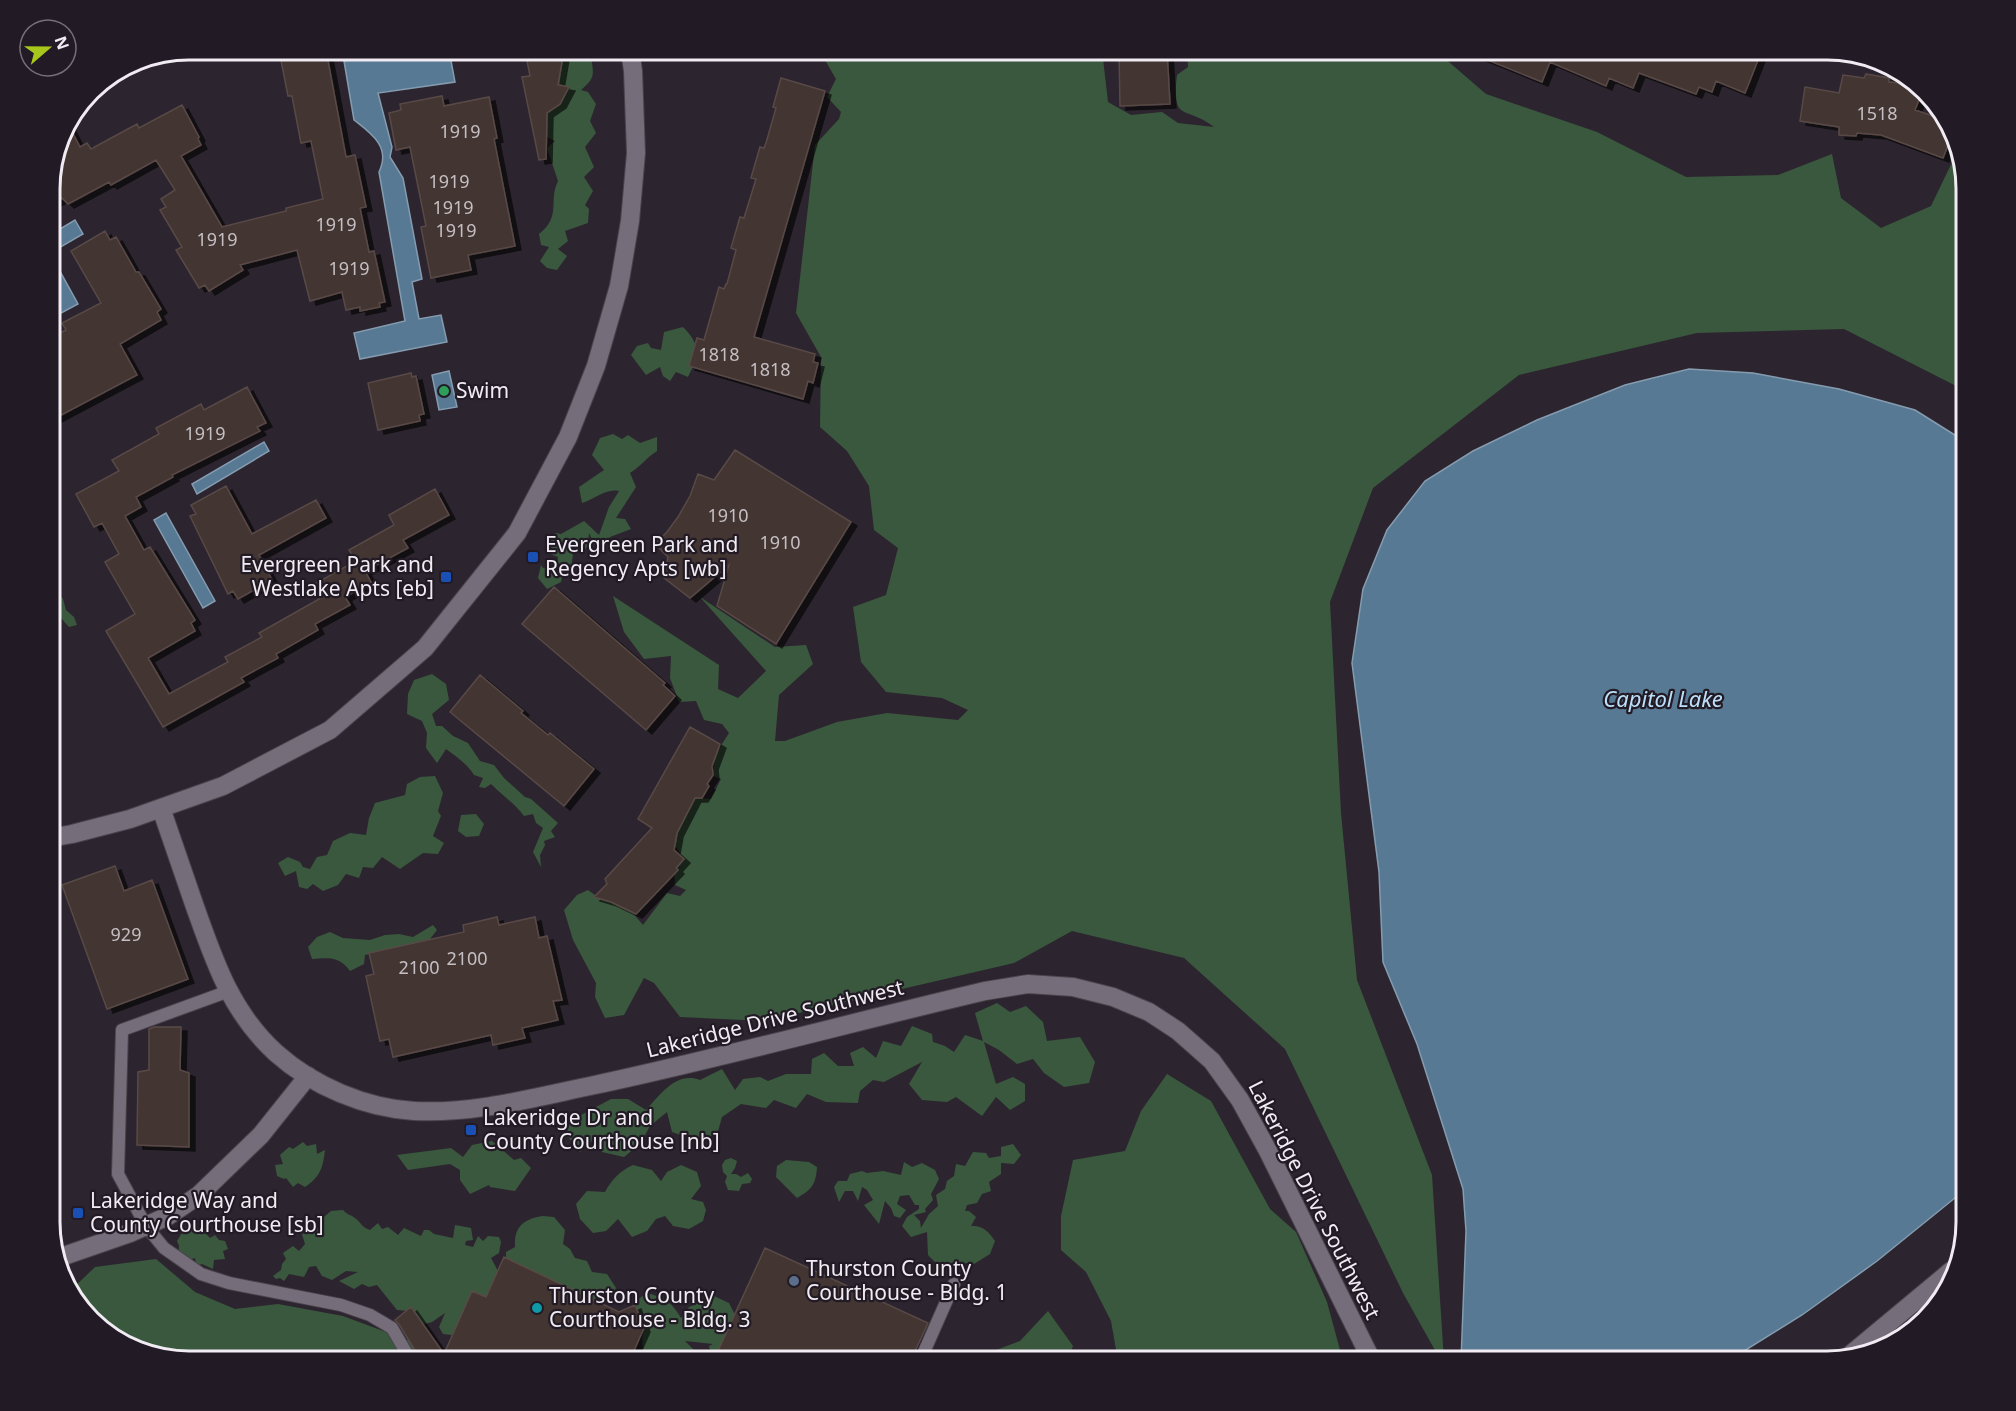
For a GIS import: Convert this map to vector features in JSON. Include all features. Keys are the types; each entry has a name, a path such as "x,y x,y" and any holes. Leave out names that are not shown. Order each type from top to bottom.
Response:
{"street":[{"path":"60,836 107,825 223,786 330,730 425,648 517,533 568,437 596,366 619,286 630,221 636,153 631,60"},
{"name":"Lakeridge Drive Southwest","path":"161,808 216,968 236,1004 271,1047 308,1077 349,1097 381,1107 415,1111 465,1110 628,1078 985,991 1028,984 1073,987 1113,998 1149,1012 1178,1031 1212,1061 1240,1100 1268,1151 1367,1351"},
{"path":"65,1256 146,1226 168,1216 199,1196 261,1135 308,1077"},
{"path":"1862,1346 1943,1278"}],"lane":[{"path":"229,991 122,1030 118,1174 146,1226 164,1248 201,1275 229,1283 341,1305 370,1315 392,1328 405,1351"},
{"path":"925,1351 954,1284"}],"green space":[{"path":"562,60 592,60 592,76 581,90 588,92 596,104 590,121 596,133 585,147 594,167 584,177 593,191 585,205 589,209 588,223 565,231 568,241 558,249 567,256 557,270 547,268 540,261 549,247 541,245 539,234 550,221 558,181 547,148 555,141 547,137 547,113 560,104 570,88 556,85"},
{"path":"825,60 1103,60 1108,102 1131,115 1162,112 1178,123 1214,127 1183,111 1176,101 1177,75 1188,67 1188,60 1447,60 1486,94 1597,132 1686,177 1778,175 1832,154 1841,198 1881,228 1931,206 1953,161 1956,189 1956,386 1844,329 1697,333 1519,375 1373,488 1330,602 1341,813 1357,980 1432,1175 1443,1351 1435,1351 1403,1293 1285,1049 1184,958 1072,931 1014,963 764,1021 680,1017 654,983 644,978 624,1015 605,1018 595,997 596,983 573,940 564,910 577,895 588,890 599,898 631,911 643,925 667,893 680,896 686,890 675,885 674,871 684,860 675,845 677,833 695,798 711,799 721,779 714,776 715,759 729,733 722,724 704,720 696,701 679,702 670,678 671,656 644,659 624,632 613,596 719,665 718,689 738,698 766,671 700,597 775,647 806,645 813,664 779,695 775,741 785,741 837,722 887,713 958,720 968,710 942,698 886,692 861,662 853,607 886,595 898,548 874,530 869,486 847,451 820,427 821,357 796,313 815,145 839,119 841,112 827,97 836,79"},
{"path":"683,327 693,339 696,350 688,377 676,372 670,381 663,376 660,367 646,375 631,355 637,346 648,343 651,348 661,350 664,332"},
{"path":"613,434 622,439 628,435 640,443 657,437 657,451 630,473 636,487 616,518 625,519 631,529 610,537 604,546 597,549 589,533 588,546 581,553 573,554 571,569 561,567 563,573 561,582 547,589 538,578 541,565 543,568 557,566 558,557 548,553 547,540 556,533 561,534 584,521 599,535 609,507 619,491 605,492 582,503 579,487 604,470 592,455 600,438"},
{"path":"60,595 66,610 74,617 77,625 69,627 60,616"},
{"path":"432,674 446,684 449,700 432,714 436,726 442,726 453,736 468,743 480,761 494,765 504,778 558,823 551,831 555,837 544,841 545,845 540,855 541,867 533,852 543,828 536,823 533,814 524,816 491,784 485,788 479,787 483,778 474,775 465,764 446,749 437,763 426,748 427,733 422,721 407,714 408,694 414,680"},
{"path":"435,776 443,793 438,811 441,816 433,836 444,843 438,854 423,853 400,869 382,857 373,868 363,867 359,878 346,874 338,885 323,891 313,884 307,889 299,887 296,871 285,876 278,863 288,857 310,869 317,857 327,855 333,841 350,833 366,835 375,803 405,795 407,784 420,777"},
{"path":"476,814 484,824 479,836 466,837 458,831 461,815"},
{"path":"433,925 437,930 430,939 365,955 364,964 350,971 338,960 312,959 308,947 317,937 330,932 343,938 370,940 385,935 399,934 413,937"},
{"path":"997,1003 1010,1012 1026,1006 1043,1022 1047,1041 1080,1037 1095,1062 1089,1083 1064,1087 1044,1073 1033,1059 1017,1064 984,1042 996,1084 1013,1077 1025,1084 1025,1101 1010,1110 996,1097 982,1116 956,1097 947,1102 922,1100 909,1084 922,1062 884,1082 873,1080 860,1091 858,1103 826,1102 807,1094 796,1108 774,1100 766,1108 741,1104 722,1117 717,1135 691,1139 672,1132 667,1112 650,1126 640,1144 624,1157 602,1152 595,1138 580,1152 566,1134 570,1121 611,1099 628,1099 646,1110 669,1086 676,1082 691,1078 700,1080 722,1069 735,1090 743,1079 760,1077 768,1081 786,1074 811,1074 812,1059 824,1053 838,1066 854,1066 850,1053 863,1047 876,1058 883,1041 901,1046 912,1026 932,1034 933,1042 954,1052 965,1035 983,1041 975,1013"},
{"path":"1167,1074 1211,1101 1270,1209 1296,1232 1327,1302 1340,1351 1116,1351 1111,1321 1086,1272 1061,1250 1061,1216 1073,1160 1125,1151 1141,1111"},
{"path":"492,1141 514,1160 521,1158 531,1168 515,1191 489,1185 470,1194 460,1180 460,1170 450,1164 408,1170 397,1155 451,1148 463,1157 472,1145"},
{"path":"303,1142 307,1146 316,1144 317,1154 325,1150 323,1162 317,1176 310,1183 305,1187 298,1183 293,1187 286,1178 277,1176 275,1165 283,1164 280,1155 289,1147 293,1149"},
{"path":"1013,1144 1021,1155 1014,1164 1001,1163 1001,1174 989,1182 991,1191 982,1194 977,1203 967,1205 965,1211 969,1211 976,1217 971,1226 985,1230 995,1241 990,1254 974,1264 964,1263 942,1269 928,1255 927,1232 911,1237 902,1226 907,1217 919,1209 919,1205 915,1205 909,1195 900,1196 897,1204 906,1210 900,1218 894,1216 885,1201 879,1224 864,1205 873,1200 867,1190 862,1187 858,1201 853,1191 845,1191 839,1202 834,1187 838,1181 847,1181 850,1174 862,1171 867,1173 883,1171 901,1175 904,1162 912,1167 922,1163 935,1170 939,1179 931,1194 933,1200 925,1209 926,1212 914,1215 920,1221 921,1228 929,1214 938,1206 936,1195 945,1189 947,1181 954,1176 956,1164 965,1166 973,1152 986,1153 989,1158 1001,1156 1001,1147"},
{"path":"731,1158 737,1161 731,1174 741,1177 748,1173 752,1179 750,1183 742,1184 739,1191 728,1190 725,1182 727,1176 723,1172 722,1165 725,1160"},
{"path":"786,1160 809,1162 817,1167 812,1186 797,1198 776,1177 777,1166"},
{"path":"633,1165 652,1170 661,1181 667,1172 681,1165 697,1172 701,1186 691,1199 703,1202 706,1210 703,1221 689,1229 673,1226 665,1216 656,1219 647,1231 632,1237 618,1219 606,1231 593,1233 580,1219 576,1204 587,1191 605,1192 617,1176"},
{"path":"343,1210 367,1229 370,1230 378,1223 382,1229 388,1227 398,1235 404,1228 421,1236 424,1230 429,1230 434,1234 453,1238 455,1225 471,1228 473,1240 466,1241 465,1245 473,1247 478,1236 483,1241 488,1236 499,1237 501,1242 499,1253 491,1258 498,1271 495,1291 477,1301 463,1327 456,1327 452,1335 443,1334 439,1327 445,1313 432,1322 420,1325 409,1311 397,1310 377,1285 369,1287 362,1284 354,1289 339,1281 358,1272 346,1271 332,1280 322,1276 316,1266 309,1267 304,1277 289,1274 284,1281 273,1276 281,1270 286,1259 283,1253 293,1246 299,1251 305,1244 302,1234 310,1232 314,1225 323,1223 324,1217 331,1211"},
{"path":"543,1216 554,1217 565,1230 563,1244 570,1249 575,1258 587,1261 592,1272 607,1274 616,1288 609,1300 601,1304 506,1258 506,1252 515,1247 516,1234 521,1225 530,1219"},
{"path":"207,1222 211,1225 206,1234 210,1238 215,1235 219,1240 225,1241 228,1249 223,1251 225,1259 214,1260 213,1269 202,1264 196,1266 195,1258 185,1261 178,1256 177,1241 185,1228 194,1225 201,1230"},
{"path":"156,1259 195,1292 235,1309 278,1304 343,1316 410,1341 417,1351 189,1351 156,1347 117,1329 92,1307 76,1285 95,1267"},
{"path":"647,1293 658,1297 667,1301 681,1318 689,1307 714,1296 729,1303 735,1315 719,1351 710,1351 709,1346 713,1344 685,1341 695,1351 643,1351 642,1339 647,1323 641,1322 635,1312 637,1300"},
{"path":"1048,1311 1073,1346 1071,1351 994,1351 1020,1341"}],"water":[{"path":"451,60 455,82 378,93 392,147 390,157 403,178 422,279 412,282 419,319 441,315 447,342 360,359 354,333 405,321 379,172 383,155 378,142 354,120 344,61"},
{"path":"75,220 83,234 60,247 60,229"},
{"path":"60,271 78,304 60,314"},
{"name":"Capitol Lake","path":"1689,369 1753,373 1839,389 1915,410 1956,436 1956,1197 1877,1261 1802,1315 1744,1351 1461,1351 1466,1231 1463,1189 1417,1044 1383,962 1379,872 1352,663 1363,589 1387,530 1425,481 1473,451 1537,420 1625,385"},
{"name":"Swim","path":"449,371 457,407 439,410 432,375"},
{"path":"264,442 269,451 197,494 192,484"},
{"path":"166,513 215,601 203,608 154,520"}],"building":[{"path":"281,60 328,60 346,157 355,155 366,207 360,208 369,252 374,251 385,302 379,303 380,307 360,311 360,307 346,310 342,292 310,301 297,250 240,265 243,270 209,291 205,285 199,288 176,250 182,247 160,210 166,207 161,199 175,190 156,160 111,185 109,182 68,204 62,198 60,199 64,156 73,133 80,147 87,143 91,149 137,124 139,128 182,105 201,145 181,156 222,227 323,199 311,141 301,143 292,96 288,96"},
{"path":"527,60 562,60 558,85 569,87 560,104 547,113 546,159 539,160 522,77 530,76"},
{"path":"1119,60 1168,60 1170,104 1120,106"},
{"path":"1488,60 1758,60 1745,93 1716,81 1712,92 1699,87 1696,94 1639,73 1633,88 1609,78 1606,86 1550,62 1542,82"},
{"path":"1866,74 1889,78 1889,82 1900,83 1918,98 1915,110 1932,116 1946,140 1948,145 1943,158 1881,135 1857,133 1856,136 1839,135 1839,127 1800,121 1805,87 1839,93 1843,75 1864,78"},
{"path":"781,78 825,91 754,337 815,354 813,362 818,363 813,383 808,381 803,399 689,366 697,338 704,340 719,287 724,289 727,284 736,250 731,248 740,217 744,218 756,179 751,178 760,147 764,148 766,143 776,108 773,107"},
{"path":"442,96 444,106 489,97 497,138 494,139 515,246 468,255 471,270 431,278 421,227 426,226 410,147 396,150 389,113 401,110 400,104"},
{"path":"105,231 110,240 116,237 161,309 157,312 161,320 120,344 137,375 60,416 60,333 66,330 62,323 101,303 71,251"},
{"path":"411,373 412,377 416,376 424,414 419,415 420,421 378,430 368,383"},
{"path":"247,387 266,423 257,427 260,431 172,475 173,477 136,497 141,507 125,516 144,550 150,547 195,620 191,623 195,631 148,658 169,694 228,662 225,657 262,637 259,633 321,598 313,585 356,561 349,550 394,525 389,515 435,489 449,515 403,540 408,548 365,571 371,582 345,597 350,605 315,624 318,630 276,654 278,658 241,678 244,682 163,727 106,631 135,614 105,562 119,554 102,523 94,527 76,494 119,471 112,460 159,434 156,428 201,404 204,410"},
{"path":"735,450 851,522 776,644 717,606 729,565 690,598 664,578 668,557 655,544 678,517 690,496 698,474 714,480"},
{"path":"226,486 252,534 316,500 326,518 259,555 272,580 238,599 233,591 228,594 190,516 196,514 191,505"},
{"path":"554,587 665,683 663,685 675,696 646,730 522,624"},
{"path":"480,675 523,711 521,713 594,769 564,806 450,712"},
{"path":"690,727 720,744 712,766 713,775 707,784 709,786 702,798 695,798 677,833 674,850 684,859 676,868 678,870 636,914 594,897 607,884 605,879 652,828 638,819"},
{"path":"115,866 124,891 152,880 188,979 107,1009 62,885"},
{"path":"497,917 499,925 535,917 539,938 547,936 562,1000 553,1001 558,1020 522,1028 525,1038 493,1045 491,1035 393,1057 389,1039 380,1041 366,976 374,974 369,953 464,932 463,925"},
{"path":"181,1027 180,1070 189,1073 189,1147 137,1145 138,1072 149,1070 149,1029"},
{"name":"Thurston County Courthouse - Bldg. 1","path":"765,1248 928,1323 915,1351 718,1351"},
{"name":"Thurston County Courthouse - Bldg. 3","path":"504,1257 619,1312 635,1305 644,1328 634,1351 445,1351 472,1291 486,1297"},
{"name":"Thurston County Courthouse - Bldg. 3","path":"411,1307 442,1351 415,1351 395,1320"}],"place":[{"name":"Swim","path":"444,391"},
{"name":"Evergreen Park and Regency Apts [wb]","path":"533,557"},
{"name":"Evergreen Park and Westlake Apts [eb]","path":"446,577"},
{"name":"Lakeridge Dr and County Courthouse [nb]","path":"471,1130"},
{"name":"Lakeridge Way and County Courthouse [sb]","path":"78,1213"},
{"name":"Thurston County Courthouse - Bldg. 1","path":"794,1281"},
{"name":"Thurston County Courthouse - Bldg. 3","path":"537,1308"}]}
